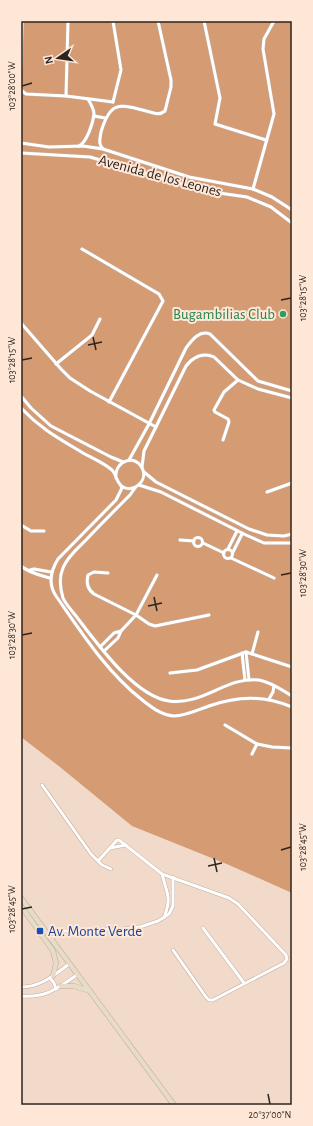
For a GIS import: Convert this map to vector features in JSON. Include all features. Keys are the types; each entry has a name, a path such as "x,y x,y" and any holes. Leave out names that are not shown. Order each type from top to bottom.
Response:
{"street":[{"path":"21,67 22,21"},
{"path":"66,96 68,21"},
{"path":"113,21 121,70 113,102 116,108"},
{"path":"103,150 99,141 105,118 109,112 116,108 126,106 158,114 165,111 171,87 171,80 158,21"},
{"path":"204,21 220,98 215,124 266,140"},
{"path":"253,189 274,111 262,49 264,39 274,21"},
{"path":"21,90 26,94 66,96 113,102"},
{"path":"78,146 86,140 94,116 93,107 88,99"},
{"path":"94,116 105,118"},
{"name":"Avenida de los Leones","path":"21,143 49,147 78,146 103,150 193,178 253,189 272,197 292,210"},
{"name":"Avenida de los Leones","path":"21,153 90,157 205,192 247,197 271,207 292,223"},
{"path":"190,187 193,178"},
{"path":"82,248 159,294 163,301 109,402"},
{"path":"56,364 92,335 100,319"},
{"path":"21,323 70,378 109,402 156,427"},
{"path":"129,460 149,424 186,348 195,337 204,333 210,334 258,381 292,391"},
{"path":"292,398 258,389 238,380 210,355 194,358 186,366 182,373 144,451 142,467 143,480 65,563 62,569 60,583 64,599 100,647 146,692 158,698 170,701 194,699 234,683 247,680 261,681 292,696"},
{"path":"176,370 182,373"},
{"path":"223,440 229,422 228,419 214,410 224,392 238,380"},
{"path":"21,396 31,408 51,426 123,462"},
{"path":"21,408 47,432 114,472 121,486 128,489 135,488"},
{"path":"116,478 116,470 123,462 129,460 134,461 142,467"},
{"path":"143,471 156,482 249,529 266,535 284,536 292,534"},
{"path":"267,492 292,484"},
{"path":"139,485 168,495 242,534 264,543 292,543"},
{"path":"121,486 122,488 116,500 58,559 51,572 50,578 50,584 56,596 94,650 112,673 130,690 161,713 173,716 181,715 230,700 242,698 269,699 292,707"},
{"path":"21,526 31,530 44,531"},
{"path":"224,553 228,549 237,531"},
{"path":"231,558 242,534"},
{"path":"180,540 194,541 198,537 202,539 203,543 224,553 226,558 231,558 274,578"},
{"path":"194,541 195,545 198,546 202,545 203,543"},
{"path":"228,549 233,552"},
{"path":"21,566 24,569 51,572"},
{"path":"30,570 33,574 50,578"},
{"path":"108,573 94,572 88,575 87,584 90,590 94,594 136,615 149,624 155,626 209,615"},
{"path":"104,651 118,638 121,631 136,615 157,575"},
{"path":"100,647 114,633 121,631"},
{"path":"252,654 258,632"},
{"path":"246,652 247,680"},
{"path":"170,673 197,670 246,652 292,667"},
{"path":"242,653 247,680"},
{"path":"269,699 273,692 274,686"},
{"path":"226,725 257,744 272,747 292,748"},
{"path":"252,754 257,744"},
{"path":"42,785 98,862 111,869"},
{"path":"98,862 117,840 119,840 162,874 229,898 238,904 286,954 287,959 284,963 213,1000 209,1000 172,950"},
{"path":"110,848 126,846"},
{"path":"162,874 169,903 164,918"},
{"path":"50,939 63,931 140,927 164,918 169,914 172,906 173,877"},
{"path":"21,898 174,1105"},
{"path":"21,906 53,951 56,963 52,977 56,989"},
{"path":"203,928 244,983"},
{"path":"21,987 41,983 52,977 69,964"},
{"path":"21,996 45,994 56,989 77,975"},
{"path":"28,986 27,991 29,996"},
{"path":"61,986 74,986 90,991"}],"shaded area":[{"path":"21,21 292,21 292,893 229,865 132,826 21,737"}],"place":[{"name":"Bugambilias Club","path":"283,314"},
{"name":"Av. Monte Verde","path":"40,931"}]}
